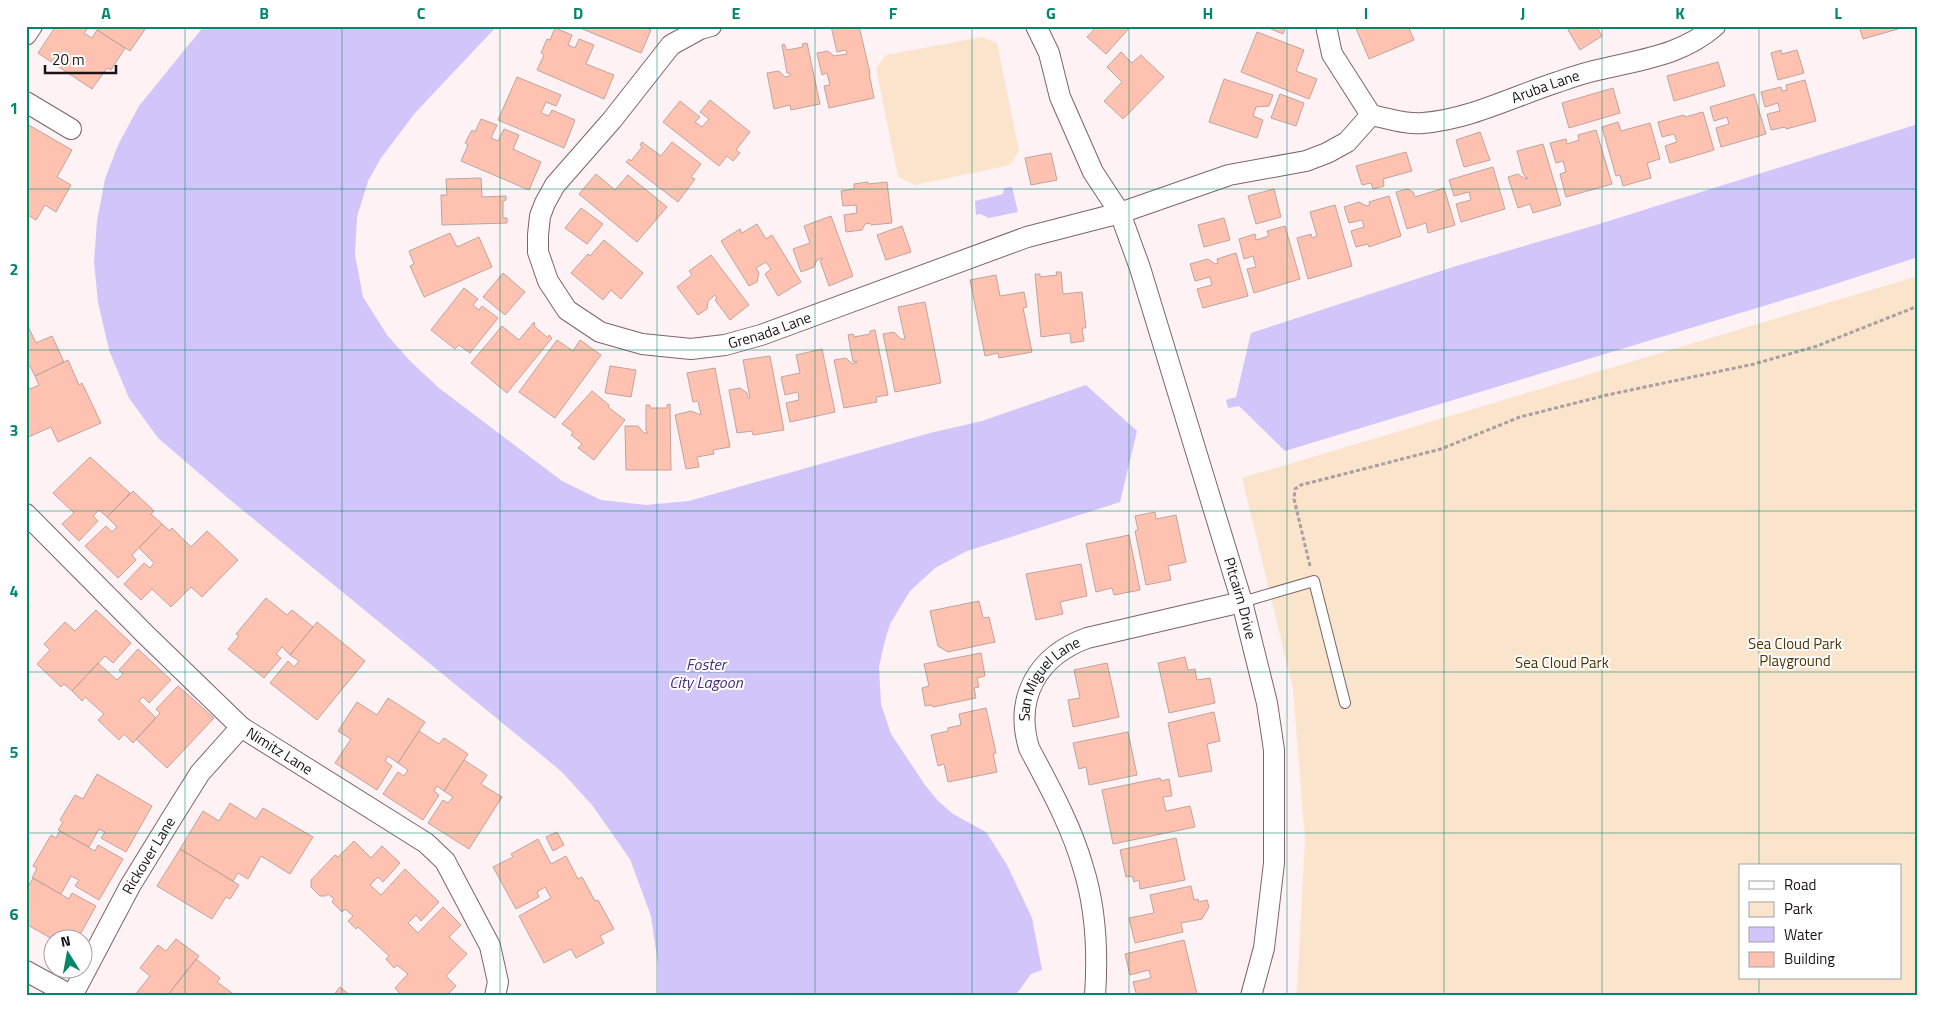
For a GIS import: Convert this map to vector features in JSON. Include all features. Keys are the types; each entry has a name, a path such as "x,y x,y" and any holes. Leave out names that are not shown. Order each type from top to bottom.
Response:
{"street":[{"path":"26,34 32,26"},
{"name":"Grenada Lane","path":"711,26 700,29 671,45 612,120 554,185 545,202 540,216 538,252 548,281 567,310 600,332 642,344 690,349 725,345 760,335 1028,237 1120,213"},
{"path":"1036,26 1049,53 1060,97 1093,172 1120,213 1229,175 1306,160 1327,153 1347,142 1371,115 1332,54 1326,26"},
{"name":"Aruba Lane","path":"1371,115 1421,124 1448,120 1599,69 1666,54 1700,39 1714,26"},
{"path":"26,102 71,129"},
{"name":"Pitcairn Drive","path":"1120,213 1156,319 1242,602 1267,702 1274,750 1274,863 1264,948 1251,996"},
{"name":"Nimitz Lane","path":"26,514 241,727 426,843 445,861 490,946 498,982 495,996"},
{"name":"San Miguel Lane","path":"1095,996 1097,953 1091,900 1084,868 1068,825 1029,748 1025,736 1025,708 1032,683 1038,671 1048,660 1073,642 1242,602"},
{"name":"Rickover Lane","path":"72,996 130,886 200,773 241,727"},
{"path":"26,971 72,996"}],"lane":[{"path":"1242,602 1314,581 1344,704"}],"path":[{"path":"1314,581 1294,499 1295,489 1301,484 1441,449 1520,417 1616,393 1754,364 1818,346 1918,306"}],"green space":[{"path":"982,37 997,43 1019,151 1010,165 915,185 898,177 876,68 886,55"},
{"name":"Sea Cloud Park","path":"1918,276 1918,996 1294,996 1297,990 1305,840 1293,689 1242,478"}],"water":[{"name":"Foster City Lagoon","path":"204,26 497,26 415,113 381,158 368,181 357,217 355,255 363,297 387,335 411,362 439,388 562,481 601,500 646,505 689,501 930,433 982,421 1086,385 1137,431 1120,502 967,551 935,568 910,591 890,624 879,667 881,704 891,734 938,801 953,814 986,832 1007,865 1032,918 1042,970 1031,974 1015,996 658,996 658,964 651,916 630,859 592,805 561,771 229,499 158,438 129,398 109,350 98,302 94,262 97,221 105,179 118,145 139,106"},
{"path":"1918,124 1918,257 1826,287 1285,451 1239,406 1228,408 1226,400 1236,397 1251,333 1456,266 1596,225"},
{"path":"1012,187 1018,212 989,218 980,214 976,215 975,201 1003,194 1004,188"}],"building":[{"path":"56,26 86,26 88,28 84,33 92,38 97,30 125,48 111,70 107,68 92,89 38,53"},
{"path":"100,26 144,26 146,28 130,51 97,30"},
{"path":"575,26 623,26 627,28 628,26 642,26 651,30 641,53"},
{"path":"831,26 859,26 874,98 829,108 824,86 830,85 827,73 822,75 817,53 828,51 834,56 847,54 846,50 837,52"},
{"path":"1097,26 1131,26 1106,54 1087,37"},
{"path":"1264,26 1286,26 1283,34"},
{"path":"1355,26 1408,26 1414,40 1369,59"},
{"path":"1574,26 1596,26 1602,36 1580,50 1568,30"},
{"path":"1859,26 1897,26 1898,29 1863,39"},
{"path":"555,28 572,35 568,45 575,48 579,39 594,45 586,64 614,75 604,99 537,70 544,55 541,53 547,39 550,40"},
{"path":"1257,32 1304,50 1296,71 1317,79 1309,99 1241,72"},
{"path":"807,43 820,104 791,110 790,105 774,109 767,73 779,71 785,77 790,76 790,73 787,73 782,45 784,44 787,50 803,47 802,44"},
{"path":"1781,50 1782,54 1797,50 1804,73 1778,80 1771,53"},
{"path":"1121,52 1132,63 1141,55 1164,77 1123,119 1104,101 1122,82 1107,67"},
{"path":"1718,62 1725,86 1674,101 1667,76"},
{"path":"517,77 561,95 556,106 546,102 541,113 549,116 552,110 575,120 564,148 498,120"},
{"path":"1224,79 1273,95 1269,106 1256,107 1253,116 1263,120 1257,138 1209,122"},
{"path":"1805,80 1816,121 1786,129 1785,127 1771,130 1767,114 1780,111 1778,103 1765,107 1761,92 1781,87 1782,91 1787,90 1786,85"},
{"path":"1613,88 1620,113 1569,128 1562,103"},
{"path":"1280,94 1304,103 1296,126 1271,118"},
{"path":"1754,94 1766,134 1721,147 1716,128 1729,124 1727,117 1714,121 1710,107"},
{"path":"710,100 750,132 736,150 740,153 733,161 727,156 719,166 663,122 680,101 700,117 695,122 702,127 709,119 700,112"},
{"path":"1703,112 1714,150 1670,163 1665,146 1677,142 1674,134 1662,137 1658,122"},
{"path":"481,119 497,125 491,138 498,141 504,129 519,135 513,149 541,162 529,190 461,161 468,145 465,143 472,130 475,132"},
{"path":"1618,122 1621,131 1650,123 1660,159 1647,163 1651,178 1623,186 1620,175 1616,176 1602,127"},
{"path":"27,124 72,150 57,177 71,185 56,212 45,205 36,220 26,214"},
{"path":"1596,130 1612,184 1566,197 1560,174 1566,172 1563,161 1556,163 1550,143 1566,139 1567,144 1579,140 1578,135"},
{"path":"1480,132 1490,160 1464,167 1456,140"},
{"path":"642,142 661,156 672,142 701,164 691,177 695,179 678,202 626,162 629,159 631,161 642,147 640,145"},
{"path":"1543,144 1561,205 1533,213 1530,204 1518,208 1508,177 1518,174 1525,179 1528,178 1523,173 1517,151"},
{"path":"1406,152 1412,171 1383,179 1384,186 1373,189 1371,183 1362,185 1356,166"},
{"path":"1051,153 1057,180 1031,185 1025,158"},
{"path":"1493,167 1505,209 1461,222 1456,204 1471,200 1469,192 1454,196 1449,180"},
{"path":"596,174 615,190 628,175 667,207 637,242 579,194"},
{"path":"481,178 482,197 506,196 506,200 503,201 503,218 507,218 507,223 442,225 441,195 447,195 446,179"},
{"path":"868,182 868,184 887,182 892,223 871,225 870,223 865,224 862,230 846,232 844,215 857,213 856,205 843,206 841,191 854,189 854,184"},
{"path":"1444,188 1455,225 1428,233 1426,223 1407,229 1396,192 1408,189 1413,192 1415,197"},
{"path":"1274,189 1281,217 1256,224 1248,196"},
{"path":"1389,196 1401,236 1369,247 1368,244 1356,247 1351,231 1364,227 1362,220 1349,223 1344,207 1359,202 1366,206 1370,205 1369,202"},
{"path":"1335,205 1352,266 1308,279 1297,238 1311,234 1312,238 1317,236 1310,212"},
{"path":"581,208 603,224 587,244 565,228"},
{"path":"831,216 853,276 829,286 820,261 822,258 817,260 814,267 801,272 793,249 810,243 804,226"},
{"path":"1224,218 1230,240 1204,247 1198,225"},
{"path":"757,224 766,239 772,235 801,282 778,296 765,274 771,269 766,262 756,268 759,273 757,282 749,286 721,241 740,229 742,233"},
{"path":"902,226 911,252 886,260 877,235"},
{"path":"1285,226 1300,279 1254,293 1247,269 1256,267 1253,256 1244,259 1239,239 1255,234 1256,240 1269,236 1267,231"},
{"path":"450,233 457,247 479,237 492,267 424,297 410,266 414,264 409,251"},
{"path":"604,240 643,273 621,299 611,290 603,300 571,273"},
{"path":"1236,253 1248,296 1203,308 1197,289 1212,285 1210,277 1195,281 1190,264 1208,259 1215,264 1218,263 1217,259"},
{"path":"711,255 749,305 730,320 715,300 717,298 715,295 708,301 707,309 698,315 677,287 692,275 689,271"},
{"path":"1056,272 1061,272 1063,294 1082,292 1086,328 1082,328 1084,341 1071,343 1070,333 1041,337 1035,274 1040,274 1040,277 1057,275"},
{"path":"503,273 525,292 505,315 483,297"},
{"path":"996,275 1000,296 1024,292 1027,307 1023,308 1032,352 999,358 998,353 985,356 970,280"},
{"path":"464,288 478,299 473,305 479,310 482,306 498,318 470,353 459,345 455,349 431,330"},
{"path":"925,302 941,383 895,392 883,334 894,332 901,339 905,339 898,307"},
{"path":"26,322 36,343 52,336 64,362 35,376 30,366 26,367"},
{"path":"534,322 534,326 548,338 549,335 552,338 507,393 471,363 502,326 519,340"},
{"path":"875,330 888,395 876,397 877,402 844,408 834,360 846,358 852,364 857,362 853,362 848,335 853,334 854,337 870,334 870,331"},
{"path":"557,340 573,351 580,340 601,355 555,418 519,392"},
{"path":"822,349 835,412 790,422 786,403 799,400 798,392 785,395 781,377 800,373 796,355"},
{"path":"770,356 784,430 753,435 752,431 737,433 729,390 740,388 750,398 743,360"},
{"path":"68,360 79,385 82,383 101,423 58,442 51,427 26,438 26,384 30,389 39,385 35,376"},
{"path":"610,366 636,370 631,397 605,393"},
{"path":"715,368 730,447 713,450 714,454 697,457 699,467 686,469 675,415 691,411 701,415 698,401 693,402 687,373"},
{"path":"592,391 625,420 594,460 578,448 582,444 571,435 573,432 562,424"},
{"path":"670,404 671,470 626,470 625,426 638,426 644,433 648,433 646,431 646,405 650,405 650,408 667,408 667,405"},
{"path":"90,457 130,493 107,517 99,510 93,516 98,521 79,541 62,524 74,513 53,493"},
{"path":"133,491 154,511 151,514 162,524 132,555 136,560 118,578 85,546 106,526 112,532 117,527 107,517"},
{"path":"1155,512 1156,519 1176,515 1186,562 1168,566 1171,580 1146,585 1135,531 1138,530 1135,516"},
{"path":"162,524 170,531 172,528 191,547 207,531 238,560 202,597 191,587 171,607 152,589 141,600 124,584 144,563 150,568 154,563 139,548"},
{"path":"1129,535 1140,590 1114,595 1112,588 1096,592 1086,544"},
{"path":"1081,564 1087,596 1060,602 1063,614 1036,620 1026,574"},
{"path":"266,598 287,615 292,610 313,627 290,655 282,647 276,654 281,658 264,678 228,649 239,636 236,634"},
{"path":"979,601 983,618 989,617 995,642 948,652 938,646 930,611"},
{"path":"96,610 131,643 113,663 105,656 72,691 64,684 61,687 37,664 50,650 44,644 65,622 75,631"},
{"path":"317,622 365,661 317,720 270,683 288,661 294,667 299,661 290,655"},
{"path":"138,649 171,680 149,703 143,697 139,701 156,718 133,743 124,734 119,740 98,720 104,714 85,697 82,701 72,691 98,663 117,680 123,674 119,670"},
{"path":"981,653 985,676 977,678 979,687 974,688 976,698 933,707 932,705 925,706 922,688 929,686 924,664"},
{"path":"1185,657 1188,670 1195,669 1197,680 1210,678 1215,703 1169,713 1158,663"},
{"path":"1107,663 1119,717 1073,727 1068,700 1080,698 1074,670"},
{"path":"178,686 214,718 167,768 136,739 160,713 156,709"},
{"path":"388,698 425,722 398,763 388,756 385,761 392,766 377,790 335,763 351,739 338,731 357,702 377,715"},
{"path":"986,708 996,753 993,754 997,772 948,782 944,764 938,766 931,735 948,731 948,728 961,725 959,714"},
{"path":"1214,712 1220,741 1207,744 1212,771 1179,777 1168,723"},
{"path":"419,731 439,744 444,738 468,754 444,791 437,786 434,791 439,795 423,820 383,794 398,772 404,776 408,770 398,763"},
{"path":"1128,732 1137,775 1089,785 1086,767 1079,769 1073,743"},
{"path":"464,760 487,775 481,784 502,797 469,849 428,823 443,800 448,803 453,797 444,791"},
{"path":"97,774 152,806 126,852 101,838 105,832 99,829 89,847 58,830 63,822 60,820 75,795 83,799"},
{"path":"1160,778 1161,781 1169,779 1172,796 1163,797 1166,811 1190,806 1195,827 1113,844 1102,790"},
{"path":"230,803 256,819 263,808 313,837 290,874 261,856 248,879 238,873 233,881 180,849 203,811 219,821"},
{"path":"60,831 95,851 98,845 123,859 99,900 75,886 79,880 71,876 61,894 32,878 37,868 33,866 51,835 56,838"},
{"path":"557,832 564,845 553,851 546,837"},
{"path":"1176,838 1185,880 1140,889 1139,880 1134,882 1132,876 1126,877 1120,850"},
{"path":"538,839 551,864 566,856 578,879 582,877 595,901 598,900 614,929 600,936 604,943 576,958 571,949 544,963 519,916 551,898 545,887 537,892 539,897 516,909 493,867 513,857 511,854"},
{"path":"354,841 371,858 382,846 400,863 383,882 378,877 370,885 381,895 405,869 439,902 421,921 416,915 408,923 418,933 443,907 461,925 449,937 467,954 446,976 456,986 446,996 402,996 395,988 408,974 397,965 394,968 386,959 389,956 358,927 356,929 348,921 353,916 345,909 342,912 332,902 334,899 328,894 320,896 311,887 311,880 335,855 338,857"},
{"path":"180,849 239,885 230,899 226,897 212,919 157,886"},
{"path":"33,878 69,899 72,893 96,906 83,930 42,930 42,933 26,924 26,891"},
{"path":"1191,886 1194,900 1198,899 1199,902 1207,900 1209,907 1202,919 1181,923 1183,932 1135,943 1129,918 1154,913 1150,895"},
{"path":"176,939 199,956 167,996 134,996 150,976 140,968 158,945 166,951"},
{"path":"1184,940 1197,994 1188,996 1137,996 1133,982 1151,978 1149,970 1130,975 1125,954"},
{"path":"196,959 220,978 217,982 236,996 167,996"},
{"path":"340,987 351,996 333,996"}],"park label":[{"name":"Sea Cloud Park Playground","path":"1795,652"}]}
